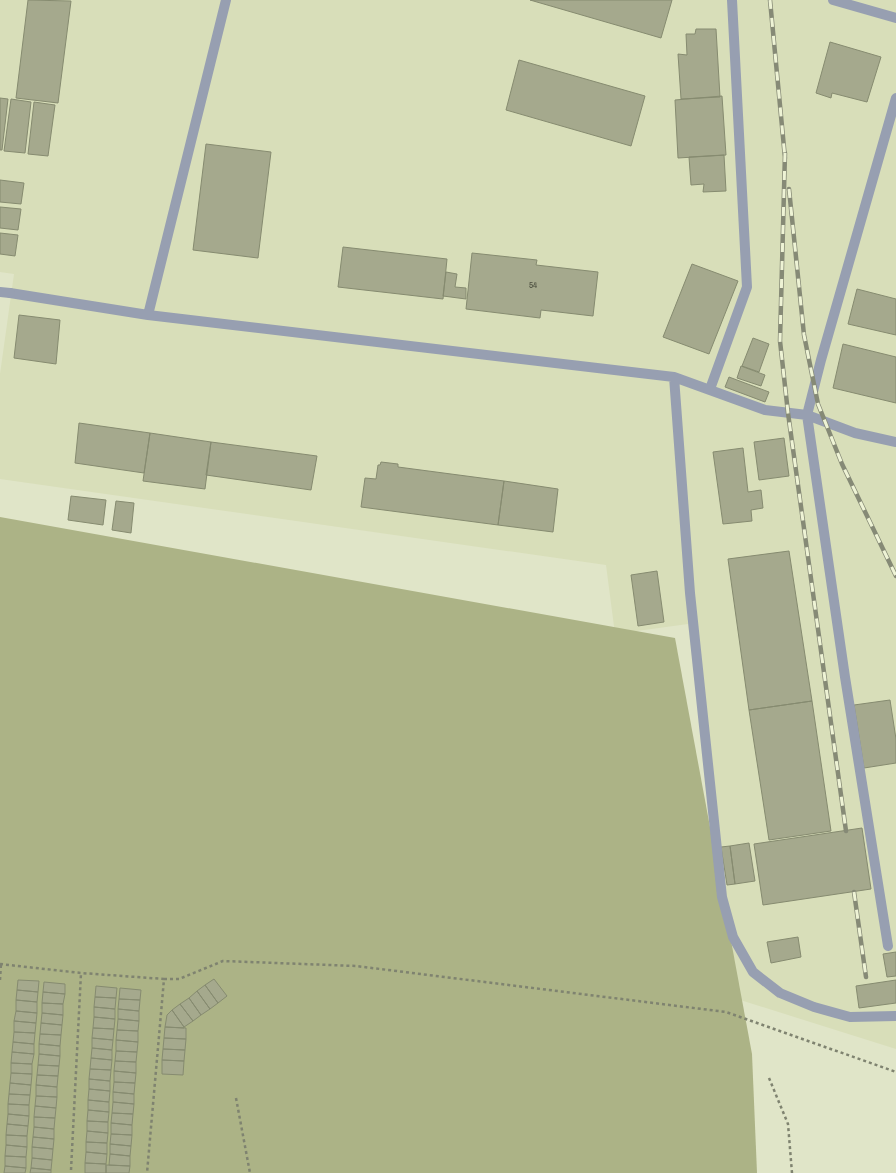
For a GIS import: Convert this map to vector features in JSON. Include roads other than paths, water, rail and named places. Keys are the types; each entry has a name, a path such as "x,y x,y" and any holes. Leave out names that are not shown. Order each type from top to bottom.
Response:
{"lane":[{"path":"148,315 226,0"},
{"path":"710,389 747,287 732,0"},
{"path":"833,0 896,18"},
{"path":"888,946 807,415 823,352 896,98"},
{"path":"5,293 148,315 674,377 765,410 807,415 855,433 896,442"},
{"path":"674,377 690,593 722,897 733,937 753,972 780,993 814,1007 850,1017 896,1016"}],"railway":[{"path":"770,0 785,158"},
{"path":"785,153 780,341 788,413 846,831"},
{"path":"789,189 804,335 818,404 842,464 896,576"},
{"path":"854,892 866,977"}]}
